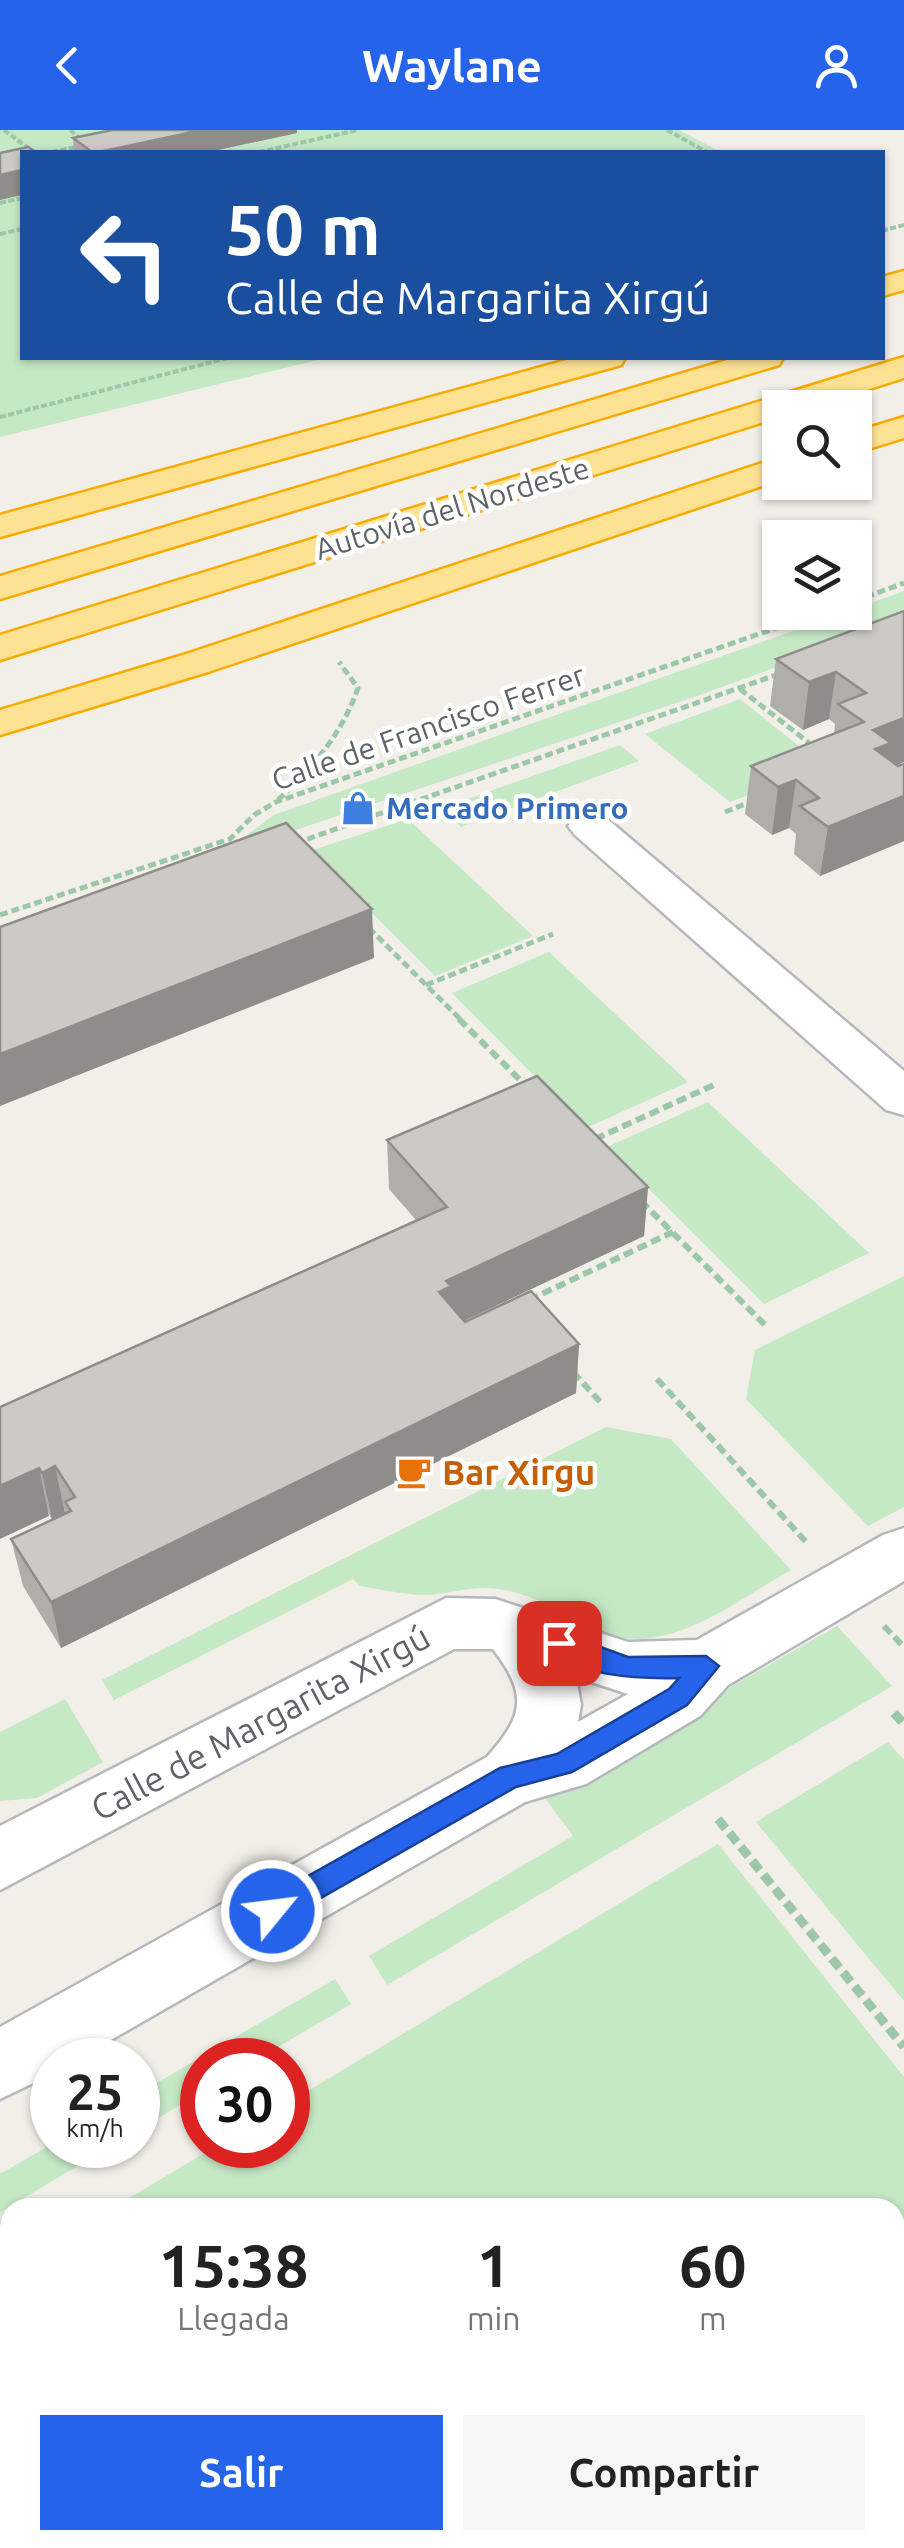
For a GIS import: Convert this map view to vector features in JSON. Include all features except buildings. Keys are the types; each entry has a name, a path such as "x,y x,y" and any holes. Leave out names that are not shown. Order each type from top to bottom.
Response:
{"highway":[{"path":"0,526 602,360"},
{"path":"0,563 524,406 664,360"},
{"name":"Autovía del Nordeste","path":"0,588 760,360"},
{"name":"Autovía del Nordeste","path":"0,648 904,367"},
{"path":"872,422 904,412"},
{"path":"872,437 904,427"},
{"path":"0,682 762,457"},
{"path":"0,723 198,663 762,474"}],"street":[{"path":"590,826 904,1098"},
{"name":"Calle de Margarita Xirgú","path":"0,2065 510,1777 563,1764 678,1697 706,1666 904,1552"},
{"name":"Calle de Margarita Xirgú","path":"0,1860 421,1634 462,1620 514,1630 628,1668 706,1666"},
{"name":"Calle de Margarita Xirgú","path":"510,1777 543,1739 551,1710 541,1666 514,1630"},
{"name":"Calle de Margarita Xirgú","path":"0,1836 66,1826"}],"path":[{"path":"4,130 31,150"},
{"path":"62,150 90,144 70,130"},
{"path":"268,150 358,130"},
{"path":"666,130 704,150"},
{"path":"0,417 220,360"},
{"path":"872,595 904,583"},
{"name":"Calle de Francisco Ferrer","path":"0,915 230,840 254,815 276,802 770,630"},
{"path":"276,802 312,768 347,724 358,688 333,653"},
{"name":"Calle de Francisco Ferrer","path":"301,860 287,846 794,669"},
{"path":"740,688 826,756"},
{"path":"724,812 758,799"},
{"path":"230,840 239,850"},
{"path":"356,916 532,1091"},
{"path":"426,985 553,934"},
{"path":"584,1144 716,1084"},
{"path":"635,1194 765,1324"},
{"path":"515,1306 673,1232"},
{"path":"565,1363 602,1406"},
{"path":"657,1378 820,1557"},
{"path":"894,1713 904,1724"},
{"path":"718,1819 904,2048"}],"green space":[{"path":"0,130 679,130 717,150 20,150 20,360 318,360 0,437"},
{"path":"904,591 904,621 694,697 220,855 274,815 796,630 872,630 872,603"},
{"path":"740,699 825,767 730,802 645,734"},
{"path":"620,745 639,761 461,827 442,808"},
{"path":"408,819 533,936 435,976 310,851"},
{"path":"549,952 688,1082 586,1128 452,993"},
{"path":"708,1102 869,1253 764,1304 607,1147"},
{"path":"904,1276 904,1507 868,1526 746,1399 755,1350"},
{"path":"606,1427 671,1439 791,1570 701,1622 651,1638 602,1632 542,1602 494,1588 428,1595 360,1586 353,1579 114,1700 102,1680"},
{"path":"837,1626 892,1686 387,1985 369,1956 573,1836 543,1795"},
{"path":"65,1699 103,1762 37,1798 0,1801 0,1732"},
{"path":"888,1742 904,1760 904,2001 756,1822"},
{"path":"718,1844 904,2077 904,2198 129,2198 180,2168 310,2168 310,2090"},
{"path":"335,1979 351,2004 293,2038 234,2038"},
{"path":"180,2069 180,2105 160,2117 160,2081"},
{"path":"30,2157 30,2168 74,2168 24,2198 0,2198 0,2174"}],"place":[{"name":"Mercado Primero","path":"358,808"},
{"name":"Bar Xirgu","path":"414,1472"}],"route":[{"path":"272,1911 510,1777 563,1764 678,1697 706,1666 628,1668 602,1662 559,1643"}]}
